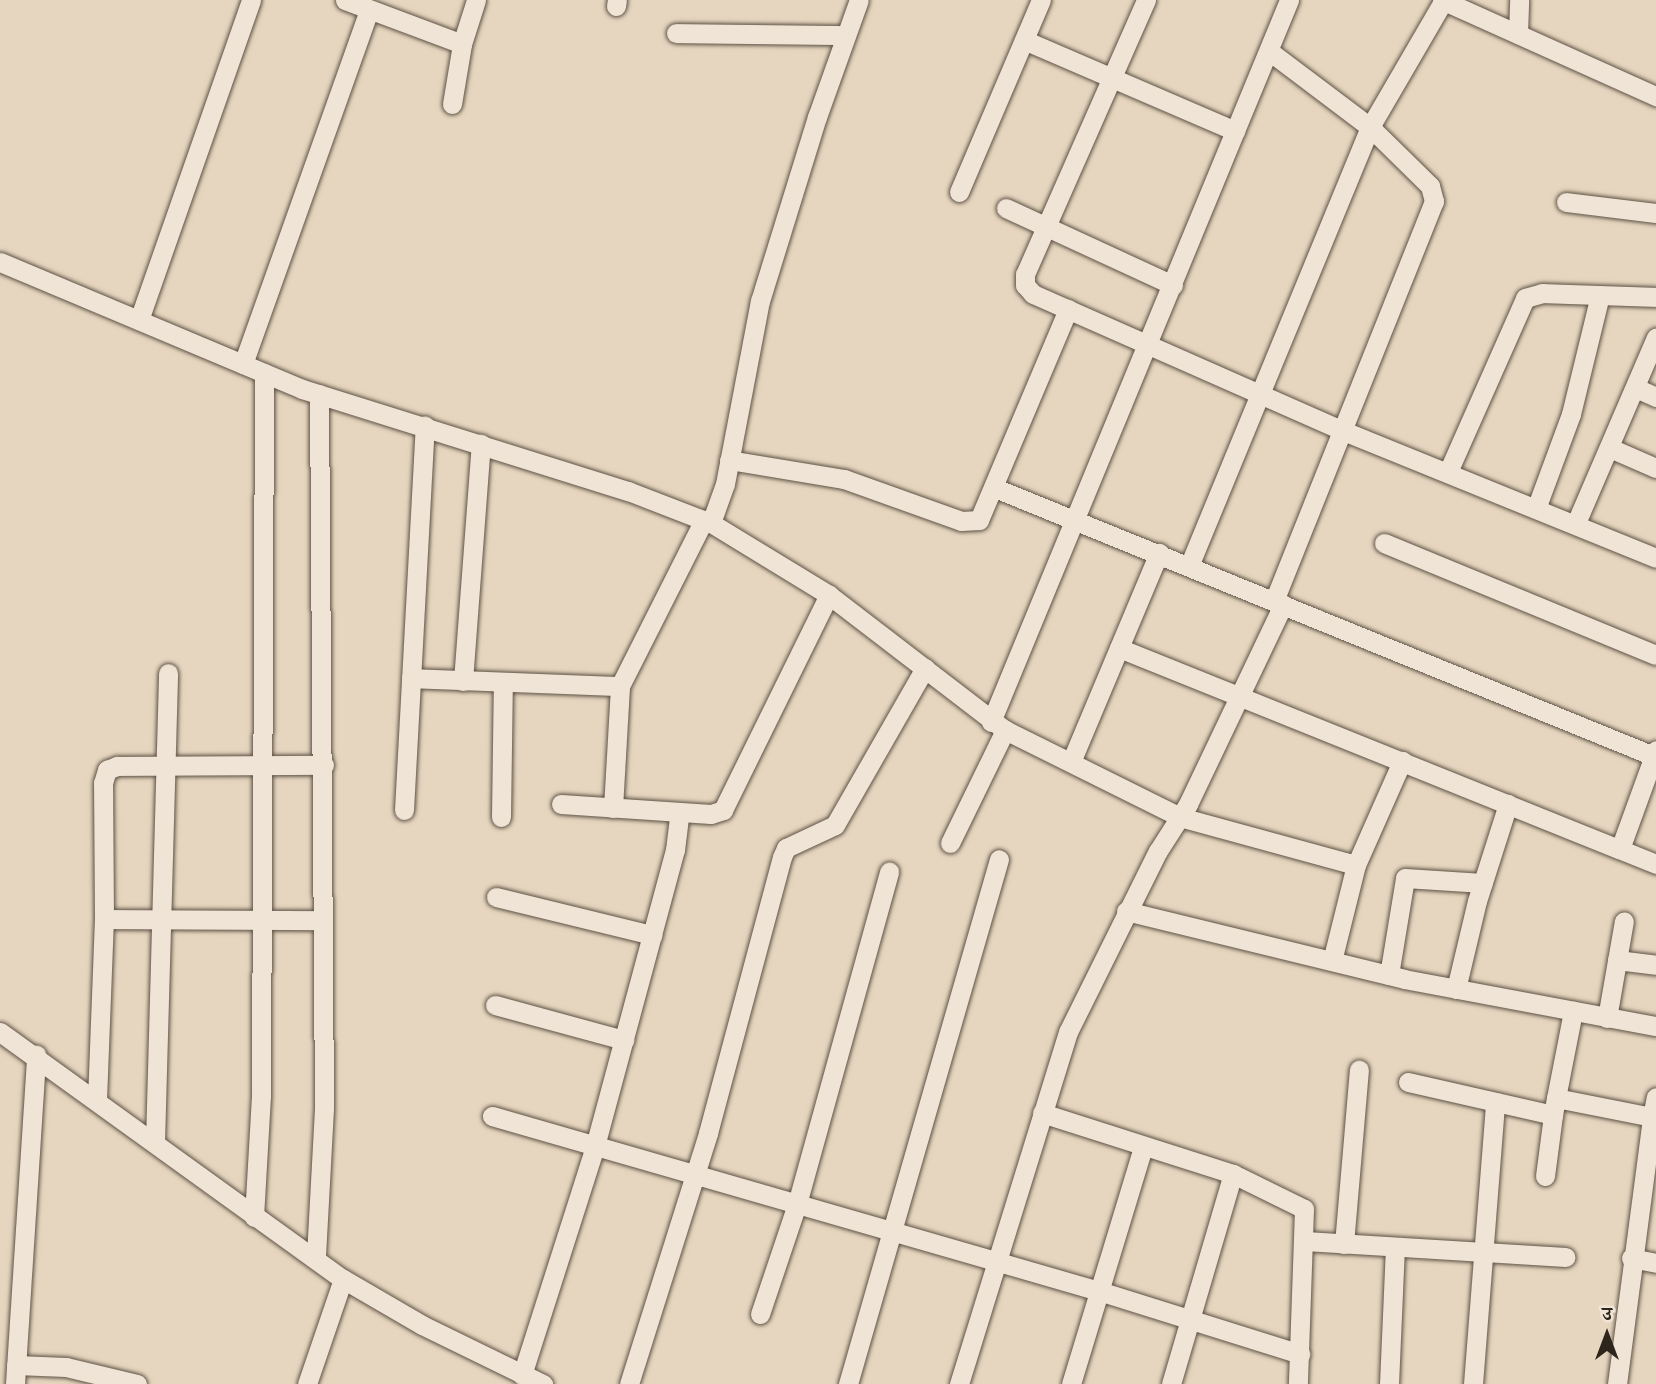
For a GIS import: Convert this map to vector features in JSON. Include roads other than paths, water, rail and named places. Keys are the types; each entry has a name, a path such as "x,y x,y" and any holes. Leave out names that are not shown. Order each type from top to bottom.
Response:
{"street":[{"path":"139,320 251,0"},
{"path":"345,0 462,44"},
{"path":"452,104 462,44 476,0"},
{"path":"613,808 620,686 707,522 729,460 760,301 859,0"},
{"path":"959,192 1041,0"},
{"path":"1146,0 1025,274 1025,285 1032,294 1341,430 1537,506 1656,558"},
{"path":"950,843 1078,520 1290,0"},
{"path":"1189,566 1370,127 1443,0 1656,96"},
{"path":"1518,34 1520,0"},
{"path":"243,364 369,10"},
{"path":"676,33 846,35"},
{"path":"1024,40 1235,131"},
{"path":"959,1384 1068,1032 1126,911 1180,817 1240,696 1279,603 1341,430 1434,201 1430,186 1370,127 1269,51"},
{"path":"1566,202 1656,213"},
{"path":"1006,208 1173,285"},
{"path":"0,262 319,394 481,444 707,522 829,595 998,726 1180,817 1356,865"},
{"path":"1448,472 1524,298 1542,293 1656,297"},
{"path":"1537,506 1571,414 1600,295"},
{"path":"729,460 844,479 972,523 979,520 995,488 1068,309"},
{"path":"1577,523 1656,337"},
{"path":"254,1217 261,1096 264,373"},
{"path":"1636,388 1656,397"},
{"path":"316,1256 324,1109 324,765 319,394"},
{"path":"404,810 425,426"},
{"path":"463,681 481,444"},
{"path":"1610,448 1656,468"},
{"path":"995,488 1655,754 1620,849"},
{"path":"1384,543 1656,655"},
{"path":"1071,762 1159,553"},
{"path":"561,804 711,814 723,810 730,801 829,595"},
{"path":"1119,648 1656,863"},
{"path":"629,1384 695,1175 782,857 786,848 835,825 925,667"},
{"path":"155,1142 168,673"},
{"path":"411,678 620,686"},
{"path":"500,817 503,682"},
{"path":"1332,961 1356,865 1402,761"},
{"path":"97,1100 104,919 103,783 107,770 117,766 324,765"},
{"path":"1456,989 1483,883 1508,804"},
{"path":"523,1376 596,1146 675,850 680,812"},
{"path":"848,1384 894,1232 999,859"},
{"path":"760,1314 797,1204 888,872"},
{"path":"1389,975 1405,878 1483,883"},
{"path":"496,897 652,935"},
{"path":"1126,911 1389,975 1656,1026"},
{"path":"104,919 322,920"},
{"path":"1608,1018 1624,921"},
{"path":"1617,960 1656,965"},
{"path":"495,1005 624,1040"},
{"path":"1545,1176 1554,1106 1573,1011"},
{"path":"0,1032 36,1055 254,1217 316,1256 343,1279 523,1376 543,1384"},
{"path":"36,1055 15,1375 75,1368 137,1384"},
{"path":"1344,1244 1359,1070"},
{"path":"1408,1082 1496,1102 1652,1117"},
{"path":"1617,1384 1631,1258 1648,1196 1652,1117 1656,1097"},
{"path":"1473,1384 1496,1102"},
{"path":"1042,1113 1233,1174 1304,1209 1298,1384"},
{"path":"492,1116 1099,1291 1300,1354"},
{"path":"1071,1384 1143,1147"},
{"path":"1171,1384 1233,1174"},
{"path":"1305,1241 1566,1257"},
{"path":"1389,1384 1395,1247"},
{"path":"1631,1258 1656,1263"},
{"path":"307,1384 343,1279"}]}
